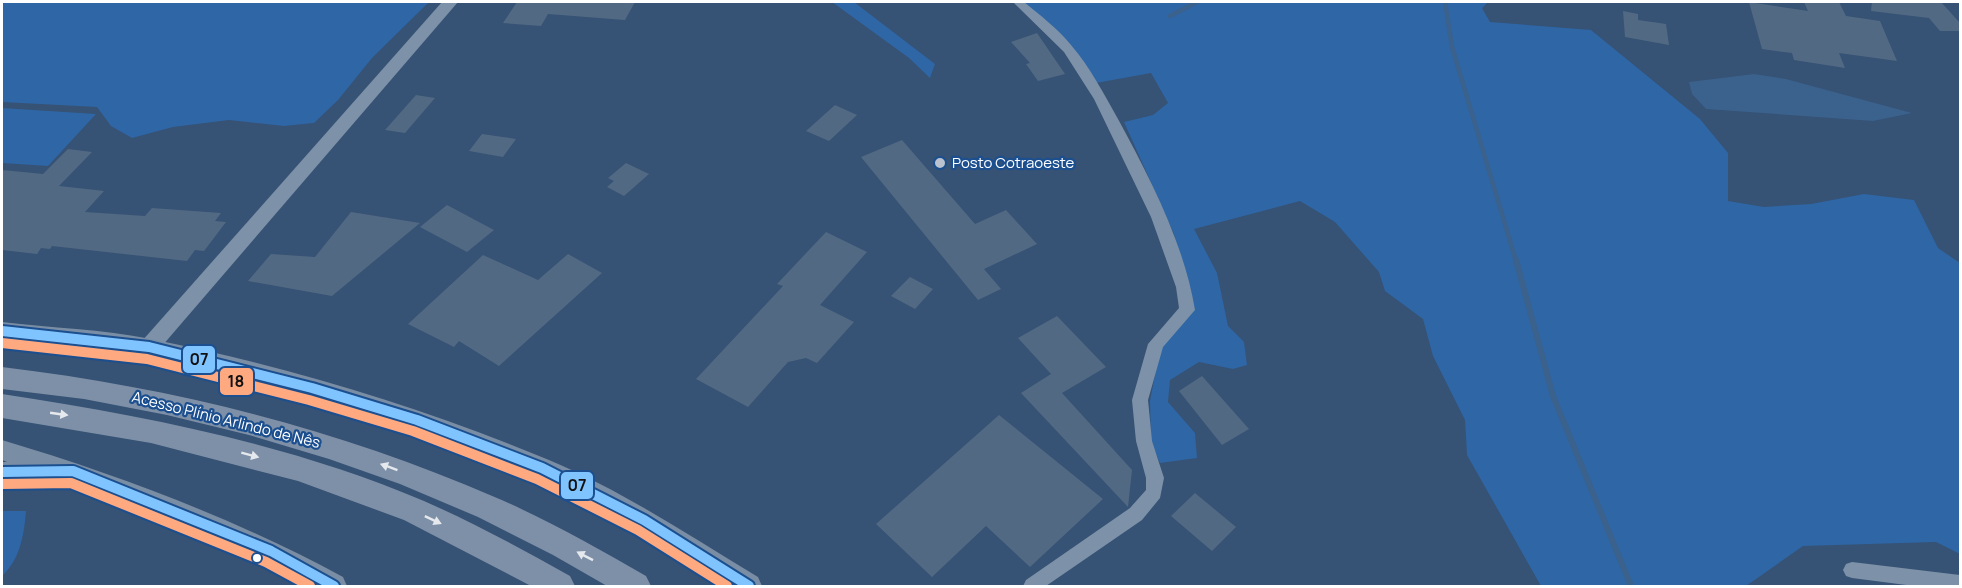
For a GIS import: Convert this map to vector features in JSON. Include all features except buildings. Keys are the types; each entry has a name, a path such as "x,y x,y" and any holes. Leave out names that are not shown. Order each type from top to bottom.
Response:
{"highway":[{"name":"Acesso Plínio Arlindo de Nês","path":"2,378 109,393 247,422 334,447 417,478 505,515 593,560 635,586"},
{"name":"Acesso Plínio Arlindo de Nês","path":"2,406 81,417 225,448 316,473 395,502 468,537 559,586"}],"main road":[{"path":"2,331 149,347 312,388 406,417 542,468 644,520 749,586"},
{"path":"2,450 73,471 271,551 334,586"},
{"path":"2,472 73,471"}],"street":[{"path":"149,347 450,2"},
{"path":"1018,2 1069,50 1118,131 1167,237 1187,297 1187,310 1156,344 1140,400 1144,441 1155,478 1154,493 1136,514 1032,586"},
{"path":"1852,570 1960,584"}],"shaded area":[{"path":"2,2 429,2 372,58 338,100 314,123 284,126 229,120 173,127 132,138 111,126 97,107 2,102"},
{"path":"832,2 854,2 935,64 930,78 909,58"},
{"path":"1016,2 1488,2 1482,8 1490,22 1591,30 1700,119 1728,153 1728,201 1764,207 1811,204 1864,194 1914,200 1938,248 1960,263 1960,554 1936,542 1803,546 1746,586 1541,586 1467,455 1465,420 1433,356 1423,319 1385,291 1379,272 1335,222 1300,201 1194,229 1217,273 1228,326 1244,342 1247,365 1233,369 1199,362 1170,380 1168,402 1195,433 1197,458 1160,463 1151,442 1150,401 1160,349 1194,308 1174,234 1124,122 1153,115 1168,103 1151,73 1096,83 1062,37"},
{"path":"1754,74 1786,79 1912,113 1873,121 1706,109 1692,94 1689,82"},
{"path":"2,108 96,114 48,166 2,163"},
{"path":"2,511 26,511 17,555 2,576"}],"waterway":[{"path":"1170,16 1197,2"},
{"path":"1445,2 1452,47 1516,261"},
{"path":"1516,260 1553,396 1631,586"}],"transit line":[{"name":"07","path":"2,331 149,347 312,388 417,420 542,468 644,520 749,586"},
{"name":"18","path":"2,343 147,359 309,400 413,431 537,479 638,530 727,586"},
{"name":"07","path":"2,472 73,471 271,551 334,586"},
{"name":"18","path":"2,484 71,483 266,562 310,586"}],"place":[{"name":"Posto Cotraoeste","path":"940,163"}]}
